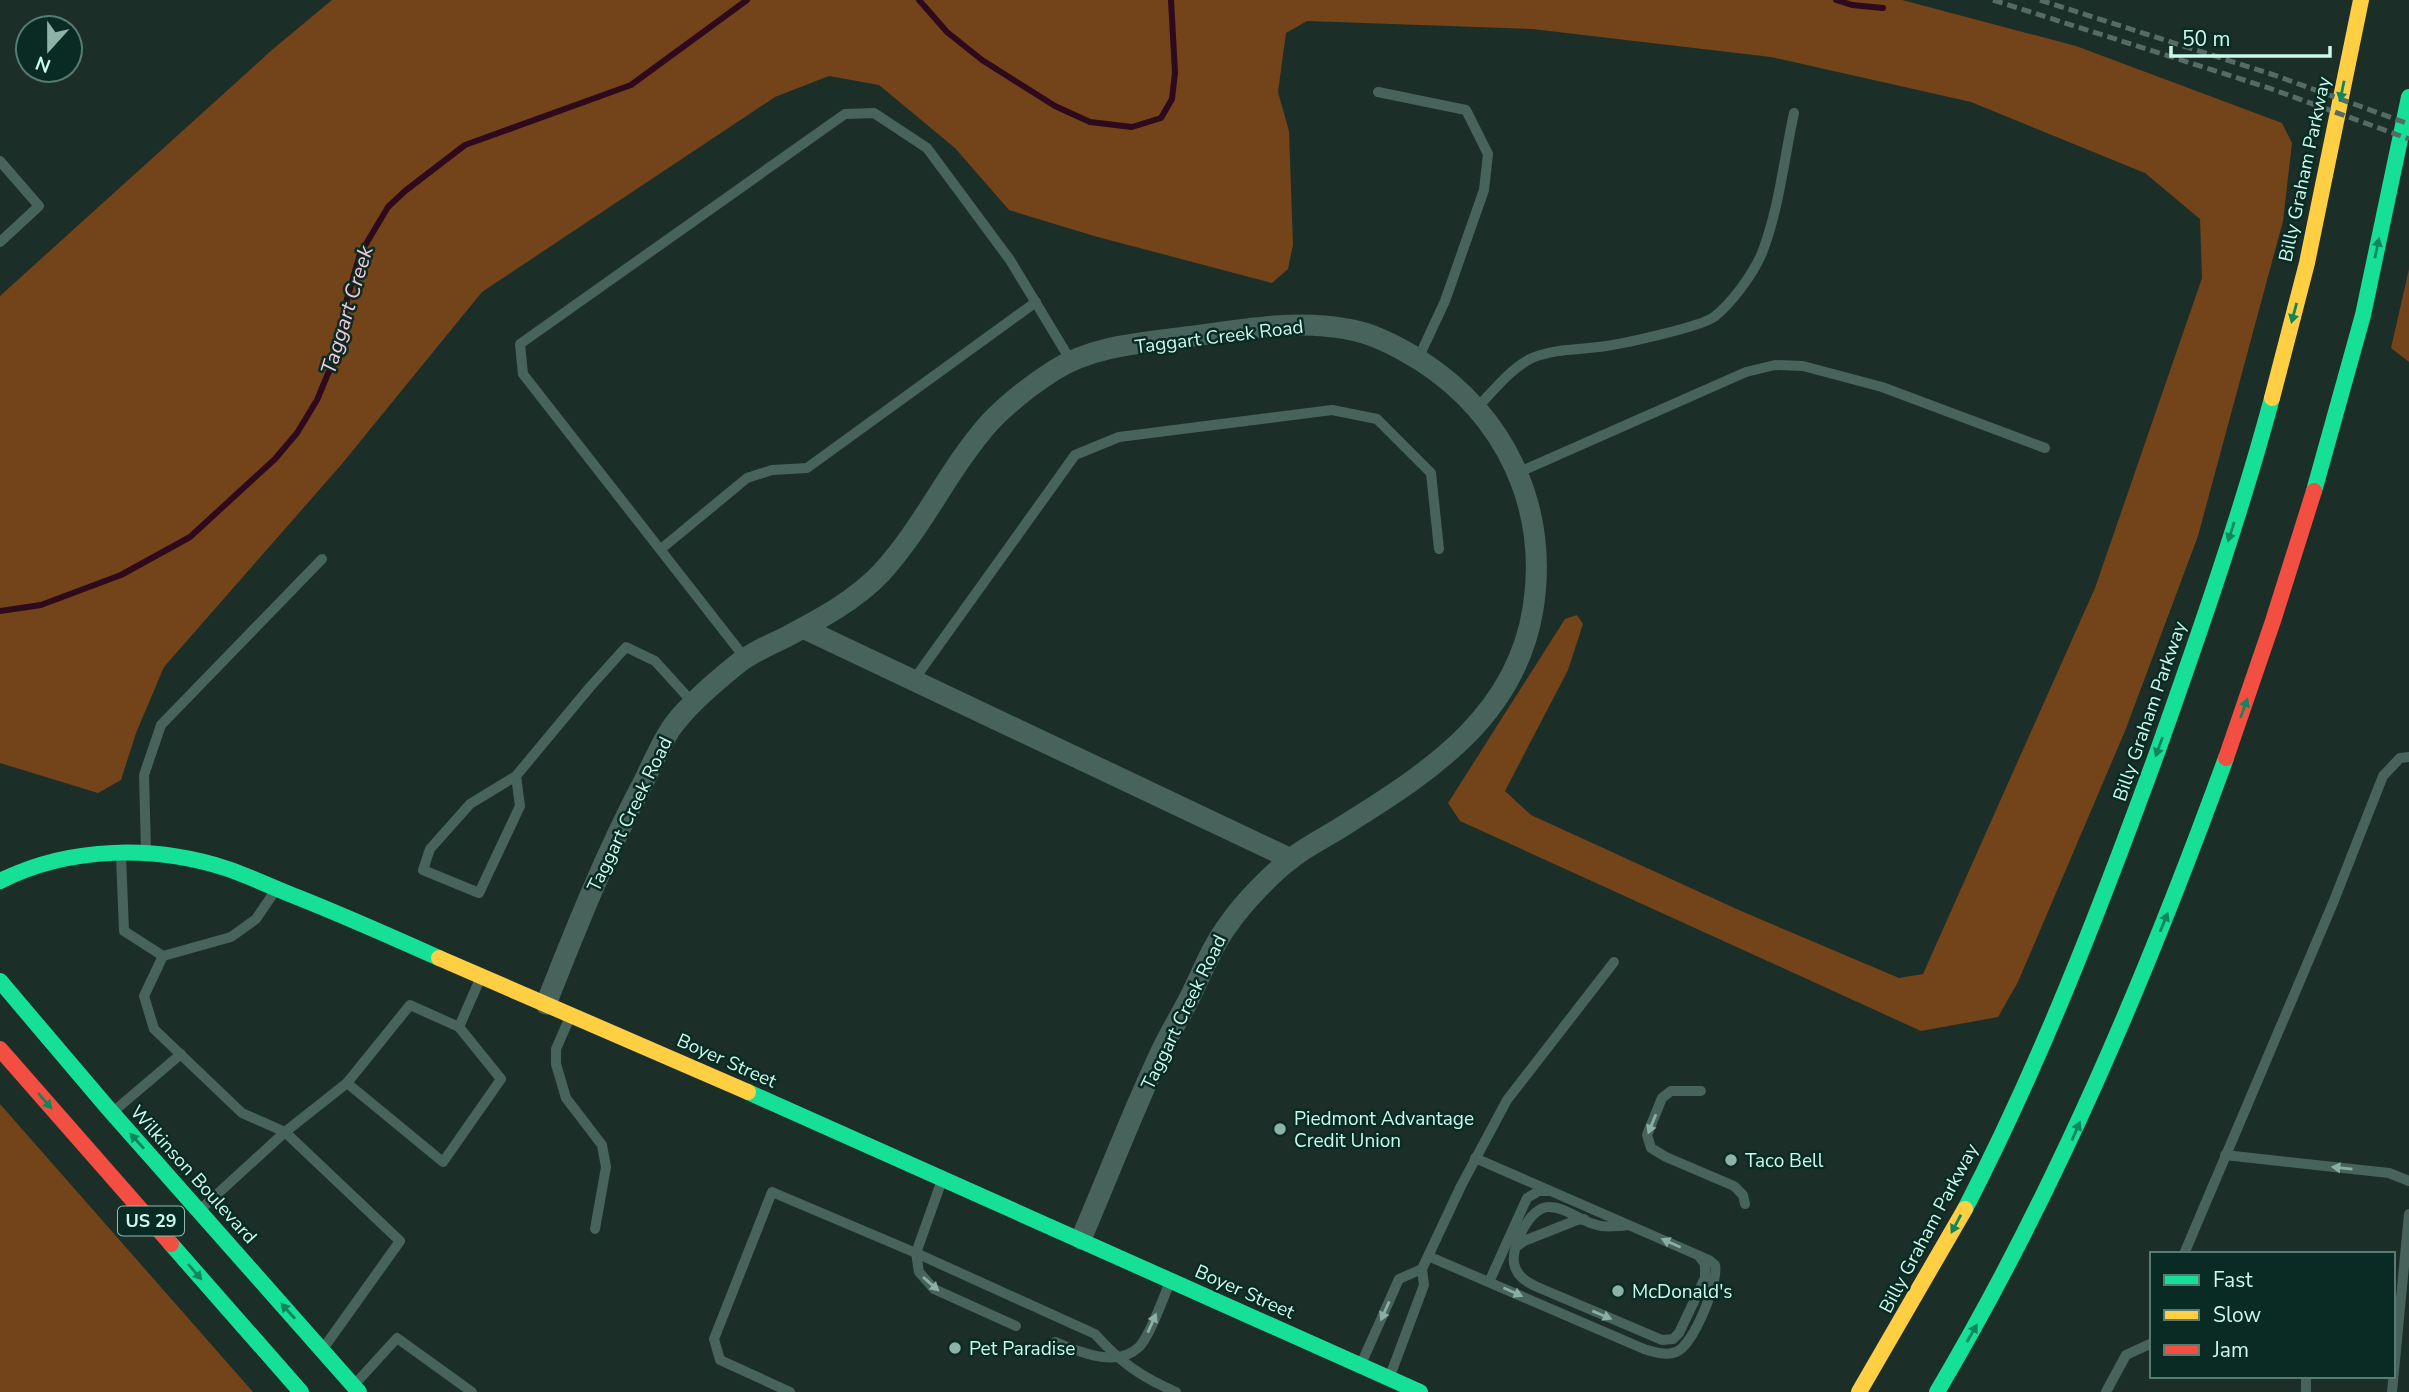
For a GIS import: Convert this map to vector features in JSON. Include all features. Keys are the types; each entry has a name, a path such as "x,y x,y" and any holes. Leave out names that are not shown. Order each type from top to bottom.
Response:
{"main road":[{"name":"Billy Graham Parkway","path":"1859,1392 1944,1246 1995,1149 2065,990 2138,804 2188,666 2266,417 2298,299 2361,0"},
{"path":"1937,1392 2003,1277 2055,1178 2126,1016 2192,853 2252,687 2306,520 2363,315 2408,103"},
{"name":"Boyer Street","path":"0,881 18,872 57,861 121,853 175,856 228,869 571,1014 1420,1392"},
{"name":"Wilkinson Boulevard","path":"0,981 109,1110 356,1389"},
{"path":"0,1006 109,1110"},
{"name":"US 29","path":"0,1049 307,1386"},
{"path":"307,1386 328,1356"}],"street":[{"name":"Taggart Creek Road","path":"546,1004 580,915 617,833 672,726 712,685 745,658 803,628 858,594 879,575 908,541 964,456 1017,395 1071,361 1091,352 1280,324 1352,329 1377,337 1443,375 1477,408 1495,430 1517,473 1525,493 1534,532 1536,571 1533,612 1522,649 1507,684 1492,708 1461,742 1427,772 1291,859 1226,927 1160,1053 1081,1239"},
{"path":"803,628 1291,859"}],"lane":[{"path":"1378,92 1466,110 1488,154 1484,190 1445,301 1418,359"},
{"path":"745,658 523,374 520,344 845,114 874,113 928,149 1010,260 1071,361"},
{"path":"1477,408 1510,374 1532,358 1559,350 1619,344 1712,318 1735,296 1761,255 1794,113"},
{"path":"0,161 39,206 0,242"},
{"path":"661,549 747,478 772,470 807,468 1035,302"},
{"path":"1517,473 1746,372 1775,366 1802,366 1882,387 2045,448"},
{"path":"913,681 1075,455 1119,437 1332,410 1377,419 1431,473 1439,549"},
{"path":"146,853 144,775 161,725 322,559"},
{"path":"516,776 520,806 479,893 423,870 430,849 470,804 516,776 626,647 655,662 694,704"},
{"path":"2185,1252 2333,903 2383,776 2400,758 2409,757"},
{"path":"121,853 124,930 163,957"},
{"path":"276,889 256,919 231,937 163,957 144,996 154,1030 243,1113 285,1132 401,1241 341,1327 328,1356"},
{"path":"1389,1378 1424,1285 1422,1269 1475,1158 1507,1100 1614,962"},
{"path":"459,1027 482,976"},
{"path":"199,1211 285,1132 346,1083 410,1005 459,1027 501,1079 443,1162 346,1083"},
{"path":"571,1014 556,1049 556,1064 566,1098 602,1145 606,1167 595,1229"},
{"path":"109,1110 181,1054"},
{"path":"1700,1091 1671,1091 1662,1098 1647,1135 1651,1148 1734,1186 1743,1195 1745,1204"},
{"path":"2225,1155 2389,1173 2409,1181"},
{"path":"1428,1256 1644,1349 1660,1354 1675,1353 1688,1345 1715,1283 1715,1265 1709,1259 1475,1158"},
{"path":"943,1178 915,1253 919,1272 934,1289 1016,1326"},
{"path":"1489,1282 1527,1198 1539,1191 1553,1191"},
{"path":"790,1392 720,1360 715,1339 772,1192 1095,1334 1116,1357 1146,1380 1175,1392"},
{"path":"1631,1225 1599,1226 1563,1210 1540,1208 1528,1219 1513,1260 1524,1280 1662,1340 1674,1339 1679,1334 1705,1278 1705,1264 1698,1255"},
{"path":"2395,1361 2409,1214"},
{"path":"1516,1247 1524,1241 1577,1220 1584,1220"},
{"path":"1361,1365 1399,1279 1422,1269"},
{"path":"1055,1342 1084,1354 1116,1357 1138,1349 1171,1282"},
{"path":"356,1389 397,1338 472,1392"},
{"path":"2106,1392 2126,1355 2150,1344"}],"shaded area":[{"path":"332,0 1902,0 2076,46 2282,123 2292,143 2283,221 2198,536 2125,731 2018,982 1998,1017 1921,1031 1460,821 1448,803 1565,619 1577,615 1583,624 1568,670 1505,791 1531,815 1741,911 1899,978 1923,974 2095,588 2202,278 2200,219 2145,173 1971,102 1771,57 1532,29 1307,21 1286,33 1278,92 1289,131 1293,245 1288,269 1272,283 1094,236 1009,210 955,148 879,85 829,76 775,97 482,292 341,465 164,667 136,733 121,780 98,793 0,763 0,296 273,49"},
{"path":"2409,269 2409,362 2391,348"},
{"path":"0,1104 253,1392 0,1392"}],"waterway":[{"name":"Taggart Creek","path":"0,611 41,605 121,575 190,537 275,459 297,433 317,400 337,352 347,299 360,254 388,207 405,191 465,145 631,85 747,0"},
{"name":"Taggart Creek","path":"919,0 947,32 982,60 1055,106 1090,122 1132,127 1161,118 1172,99 1175,73 1171,0"},
{"path":"1836,0 1852,5 1883,8"}],"railway":[{"path":"1993,0 2269,88 2409,139"},
{"path":"2040,0 2274,75 2409,124"}],"traffic: fast":[{"path":"2314,491 2363,315 2409,97"},
{"path":"1965,1209 2019,1097 2069,983 2114,867 2204,619 2272,398"},
{"path":"1937,1392 1980,1316 2060,1161 2131,1002 2226,758"},
{"path":"0,881 27,869 84,855 142,853 200,861 237,872 439,958"},
{"path":"0,981 107,1107 359,1392"},
{"path":"748,1092 1420,1392"},
{"path":"171,1244 301,1392"}],"traffic: slow":[{"path":"2272,398 2307,263 2361,0"},
{"path":"439,958 748,1092"},
{"path":"1859,1392 1965,1209"}],"traffic: jam":[{"path":"2226,758 2314,491"},
{"path":"0,1049 171,1244"}],"place":[{"name":"Piedmont Advantage Credit Union","path":"1280,1129"},
{"name":"Taco Bell","path":"1731,1160"},
{"name":"McDonald's","path":"1618,1291"},
{"name":"Pet Paradise","path":"955,1348"}]}
